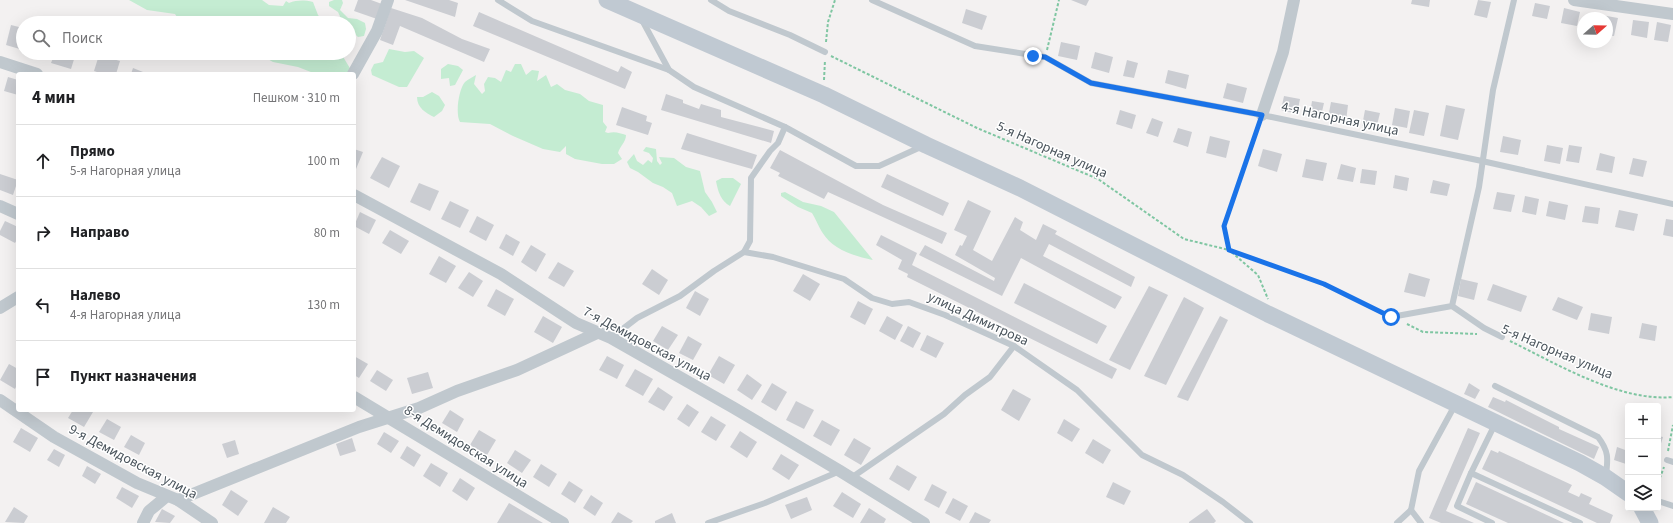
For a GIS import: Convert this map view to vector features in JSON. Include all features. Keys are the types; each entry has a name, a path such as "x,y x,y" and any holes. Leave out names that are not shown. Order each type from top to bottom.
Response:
{"main road":[{"path":"607,0 824,95 926,145 1020,188 1268,314 1605,477 1625,491"},
{"path":"1644,511 1650,523"}],"street":[{"path":"354,72 377,31 388,0"},
{"path":"1262,115 1283,52 1294,0"},
{"path":"1574,0 1673,14"},
{"path":"0,62 31,72"},
{"name":"7-я Демидовская улица","path":"356,196 501,274 576,323 611,338 840,470 924,523"},
{"path":"0,206 16,213"},
{"path":"0,308 16,298"},
{"path":"143,523 149,511 172,498 359,427 419,408 457,391 517,370 597,333"},
{"name":"8-я Демидовская улица","path":"356,398 560,522"},
{"name":"9-я Демидовская улица","path":"0,400 16,411"},
{"name":"9-я Демидовская улица","path":"18,412 54,437 137,484 172,498 212,523"}],"lane":[{"path":"498,0 532,22 669,70 694,87 785,127 856,166 879,166 926,145"},
{"path":"711,0 729,11 790,35 825,52"},
{"name":"4-я Нагорная улица","path":"872,0 974,46 1045,57 1091,83 1262,115 1482,161 1673,204"},
{"path":"1452,306 1479,187 1493,90 1514,0"},
{"path":"637,12 669,70"},
{"path":"611,338 637,318 680,296 714,271 744,252 750,241 751,178 770,151 778,143 785,127"},
{"name":"улица Димитрова","path":"744,252 773,256 844,279 872,298 892,304 909,302 945,315 1014,346 1077,390 1142,455 1183,475 1223,502 1246,522"},
{"path":"1391,317 1452,306 1484,328 1502,337"},
{"path":"851,478 944,414 965,395 990,377 1014,346"},
{"path":"1495,386 1598,437 1604,445 1608,460 1605,477"},
{"path":"1397,523 1412,510 1419,471 1455,405"},
{"path":"1492,523 1457,506 1495,424"},
{"path":"708,523 765,503 840,470"},
{"path":"1471,473 1580,523"},
{"path":"1661,503 1673,506"},
{"path":"1412,510 1421,523"}],"path":[{"path":"1045,57 1059,0"},
{"name":"5-я Нагорная улица","path":"825,52 977,128 1098,179 1184,239 1229,250 1324,284 1423,332 1479,334"},
{"path":"1262,115 1224,226 1229,250 1258,275 1268,297 1268,314"},
{"name":"5-я Нагорная улица","path":"1502,337 1579,375 1625,392 1657,398 1673,397"}],"green space":[{"path":"129,0 262,0 269,5 283,6 286,1 289,3 307,1 313,2 319,16 176,16 175,14 147,10"},
{"path":"334,0 342,0 343,3 340,10 346,16 340,16 338,12 329,6 329,2"},
{"path":"356,19 365,23 366,29 364,36 358,37 356,35"},
{"path":"389,49 405,52 414,51 424,58 407,87 399,87 372,75 371,70 374,64 383,62"},
{"path":"269,60 345,60 351,70 350,72 311,72 298,67"},
{"path":"448,64 458,66 463,70 455,85 450,86 449,78 441,79 441,69"},
{"path":"515,64 521,64 526,75 532,70 539,71 537,81 546,75 551,87 557,84 565,90 580,94 589,101 603,105 603,122 607,127 605,132 617,132 626,135 618,153 622,159 614,164 602,164 575,159 566,154 566,146 560,152 543,149 490,124 460,122 458,101 465,82 476,75 474,84 482,94 485,91 484,84 488,77 495,78 501,82 506,70 511,72"},
{"path":"432,92 439,96 445,105 442,111 434,117 425,112 417,101 417,97 423,97"},
{"path":"646,147 656,149 657,161 660,165 662,163 659,157 674,158 686,167 700,171 705,192 717,212 709,216 701,207 692,201 677,206 672,193 630,168 627,162 634,154 637,161 643,165 648,160 652,163 653,158 649,153 643,151"},
{"path":"722,178 733,178 741,184 730,206 722,199 718,189 716,181"},
{"path":"785,192 803,202 821,206 834,212 873,260 851,254 838,248 822,232 812,213 798,207 781,196 781,193"}],"building":[{"path":"358,0 371,0 382,4 377,19 354,11"},
{"path":"405,0 449,0 458,3 455,17"},
{"path":"1071,0 1089,0 1086,6"},
{"path":"1412,0 1430,0 1429,7 1411,4"},
{"path":"1478,0 1491,2 1487,18 1474,15"},
{"path":"1535,3 1550,6 1547,19 1532,16"},
{"path":"391,8 422,18 462,39 490,49 484,62 400,26 393,45 380,40"},
{"path":"1564,8 1580,12 1577,12 1577,26 1561,23"},
{"path":"966,9 987,16 982,30 962,23"},
{"path":"479,12 618,72 621,66 632,72 625,89 473,26"},
{"path":"1613,17 1618,18 1613,36"},
{"path":"1633,20 1649,22 1647,38 1631,35"},
{"path":"1657,22 1671,25 1668,42 1654,40"},
{"path":"11,25 16,26 16,48 6,45"},
{"path":"1061,42 1080,46 1077,60 1058,56"},
{"path":"1095,52 1113,57 1109,73 1091,68"},
{"path":"52,60 74,60 71,69 51,63"},
{"path":"97,60 120,61 117,72 94,71"},
{"path":"1127,60 1138,63 1134,78 1123,76"},
{"path":"133,68 143,72 132,72"},
{"path":"1168,70 1189,75 1186,89 1165,83"},
{"path":"8,77 16,79 16,94 4,91"},
{"path":"1227,83 1247,88 1243,103 1223,98"},
{"path":"666,94 683,100 683,103 699,109 701,104 721,110 721,117 774,131 771,143 661,110"},
{"path":"1284,96 1300,99 1297,114 1281,110"},
{"path":"1312,101 1324,103 1321,116 1310,114"},
{"path":"1331,102 1348,105 1346,121 1328,118"},
{"path":"1446,105 1465,109 1458,140 1440,136"},
{"path":"622,107 647,116 646,121 652,123 648,135 616,125"},
{"path":"1395,108 1410,111 1407,128 1392,125"},
{"path":"1120,110 1136,115 1132,129 1116,124"},
{"path":"1365,110 1380,113 1376,129 1362,126"},
{"path":"1414,110 1429,113 1424,136 1409,133"},
{"path":"1152,118 1163,122 1158,137 1146,133"},
{"path":"1178,128 1192,132 1188,147 1173,142"},
{"path":"687,133 757,155 752,169 681,149"},
{"path":"1210,136 1230,141 1226,158 1206,153"},
{"path":"1503,136 1521,140 1518,155 1500,152"},
{"path":"1547,145 1563,148 1560,164 1544,161"},
{"path":"1569,145 1582,147 1579,163 1566,161"},
{"path":"1263,149 1282,154 1277,172 1258,166"},
{"path":"356,150 363,152 356,169"},
{"path":"780,150 883,205 947,233 942,244 828,192 824,199 778,176 780,173 770,168"},
{"path":"1600,153 1615,157 1612,173 1596,170"},
{"path":"382,157 400,166 389,188 370,178"},
{"path":"1633,158 1647,161 1643,177 1629,174"},
{"path":"1306,159 1327,163 1323,181 1302,177"},
{"path":"1341,164 1356,168 1353,182 1337,179"},
{"path":"1362,169 1377,171 1375,185 1360,183"},
{"path":"0,174 16,179 16,186 13,195 0,190"},
{"path":"887,174 949,203 943,216 881,187"},
{"path":"1395,175 1409,178 1407,191 1393,188"},
{"path":"1433,180 1450,184 1447,196 1430,193"},
{"path":"419,183 439,191 430,211 410,202"},
{"path":"1497,192 1515,195 1511,212 1493,209"},
{"path":"1525,196 1539,199 1536,215 1522,212"},
{"path":"968,200 991,211 973,250 992,261 1015,217 1023,222 1020,230 1036,240 1043,224 1057,231 1055,234 1135,277 1131,287 1049,244 1043,256 1122,297 1115,309 1021,258 1002,296 919,255 925,245 994,281 995,278 955,255 967,236 954,230"},
{"path":"450,201 469,210 460,228 441,219"},
{"path":"1549,201 1568,205 1565,220 1546,216"},
{"path":"1585,206 1600,208 1598,224 1582,222"},
{"path":"1619,210 1638,214 1634,231 1615,227"},
{"path":"360,212 376,220 369,234 356,227 356,221"},
{"path":"477,216 494,225 486,241 469,232"},
{"path":"1666,219 1673,220 1673,237 1663,235"},
{"path":"5,221 16,226 15,243 0,235 0,231"},
{"path":"390,230 409,241 401,254 382,243"},
{"path":"506,234 520,242 513,256 499,248"},
{"path":"881,235 917,253 912,265 1117,369 1112,379 907,277 908,274 898,269 902,260 876,245"},
{"path":"531,245 546,254 536,272 521,262"},
{"path":"439,256 456,266 446,283 429,274"},
{"path":"558,262 574,271 564,287 548,278"},
{"path":"652,269 668,280 659,295 642,284"},
{"path":"469,272 483,281 473,297 458,288"},
{"path":"1409,273 1430,279 1425,297 1404,292"},
{"path":"803,274 820,284 810,301 793,291"},
{"path":"1461,279 1478,283 1474,300 1458,296"},
{"path":"1024,283 1107,326 1097,344 1014,303"},
{"path":"1493,284 1527,296 1521,312 1487,300"},
{"path":"1149,286 1168,295 1130,370 1109,360"},
{"path":"496,289 514,299 505,316 487,306"},
{"path":"695,291 709,299 700,316 686,308"},
{"path":"1184,297 1204,308 1166,385 1144,376"},
{"path":"1558,297 1583,307 1577,320 1552,310"},
{"path":"858,301 873,309 865,325 850,317"},
{"path":"1591,313 1612,317 1609,334 1588,330"},
{"path":"543,316 562,327 553,343 534,332"},
{"path":"887,316 903,325 895,340 879,331"},
{"path":"1220,316 1228,320 1188,401 1177,397"},
{"path":"1642,323 1657,326 1655,341 1639,338"},
{"path":"662,326 678,335 668,350 653,341"},
{"path":"908,326 921,333 913,348 900,341"},
{"path":"927,335 944,343 936,358 920,350"},
{"path":"688,336 702,344 693,360 679,353"},
{"path":"607,356 624,365 617,379 599,370"},
{"path":"719,356 735,365 724,384 708,375"},
{"path":"356,357 368,364 359,378 356,376"},
{"path":"9,364 16,368 15,389 0,380"},
{"path":"635,369 653,379 643,396 625,386"},
{"path":"377,370 393,380 386,391 370,381"},
{"path":"428,372 433,388 412,394 407,378"},
{"path":"747,374 762,385 752,400 737,390"},
{"path":"772,383 787,392 776,411 761,402"},
{"path":"1469,383 1480,390 1475,399 1464,394"},
{"path":"658,387 673,397 664,411 648,402"},
{"path":"1013,389 1031,399 1019,421 1001,410"},
{"path":"1493,397 1505,402 1506,400 1559,427 1559,429 1599,447 1594,459 1488,407"},
{"path":"796,401 814,410 804,429 786,420"},
{"path":"687,404 699,412 689,427 677,419"},
{"path":"450,410 464,419 457,432 442,423"},
{"path":"72,412 93,412 84,427 68,418"},
{"path":"711,416 726,425 716,441 701,432"},
{"path":"107,419 121,427 114,440 99,432"},
{"path":"1064,419 1080,429 1072,442 1057,433"},
{"path":"822,420 840,430 831,446 813,436"},
{"path":"21,428 38,438 30,452 13,442"},
{"path":"1468,428 1480,433 1446,511 1474,523 1441,523 1429,518"},
{"path":"479,430 496,440 487,455 470,445"},
{"path":"740,431 757,442 747,458 730,447"},
{"path":"384,432 399,441 391,453 377,444"},
{"path":"131,435 145,443 139,455 124,447"},
{"path":"352,438 356,451 340,456 336,444"},
{"path":"854,438 871,448 861,465 844,455"},
{"path":"1093,439 1111,450 1103,464 1085,453"},
{"path":"235,440 239,454 227,458 222,444"},
{"path":"407,446 421,455 414,467 400,458"},
{"path":"1617,447 1625,450 1625,464 1614,460"},
{"path":"54,449 65,455 59,467 47,460"},
{"path":"515,450 531,460 522,473 507,463"},
{"path":"1491,450 1498,453 1499,451 1572,485 1568,492 1579,497 1581,493 1592,498 1589,504 1613,515 1610,523 1597,523 1482,469"},
{"path":"781,454 799,465 789,480 772,469"},
{"path":"431,463 448,473 440,487 423,476"},
{"path":"541,464 557,474 549,487 533,477"},
{"path":"897,465 917,477 909,491 889,479"},
{"path":"87,466 101,474 95,484 82,476"},
{"path":"460,478 475,488 467,501 452,491"},
{"path":"569,481 583,490 575,503 561,494"},
{"path":"1113,482 1131,491 1124,505 1106,497"},
{"path":"1476,482 1564,523 1508,523 1466,504"},
{"path":"932,484 947,492 939,508 924,500"},
{"path":"122,487 139,496 132,508 116,498"},
{"path":"231,490 248,501 238,516 222,505"},
{"path":"842,492 861,504 853,518 833,506"},
{"path":"591,495 603,503 595,516 583,508"},
{"path":"807,497 812,510 791,519 785,505"},
{"path":"953,498 968,506 960,521 945,513"},
{"path":"509,503 543,523 497,523"},
{"path":"14,507 28,516 24,523 5,522"},
{"path":"273,507 290,517 286,523 264,523"},
{"path":"869,508 886,519 884,523 860,523"},
{"path":"162,509 175,516 170,523 155,522"},
{"path":"1207,509 1216,521 1214,523 1189,523 1189,522"},
{"path":"618,512 633,521 631,523 611,523"},
{"path":"975,512 991,520 989,523 969,523"},
{"path":"672,513 676,523 655,523 655,521"}],"route":[{"path":"1033,56 1045,57 1091,83 1262,115 1224,226 1229,250 1324,284 1391,317"}]}
